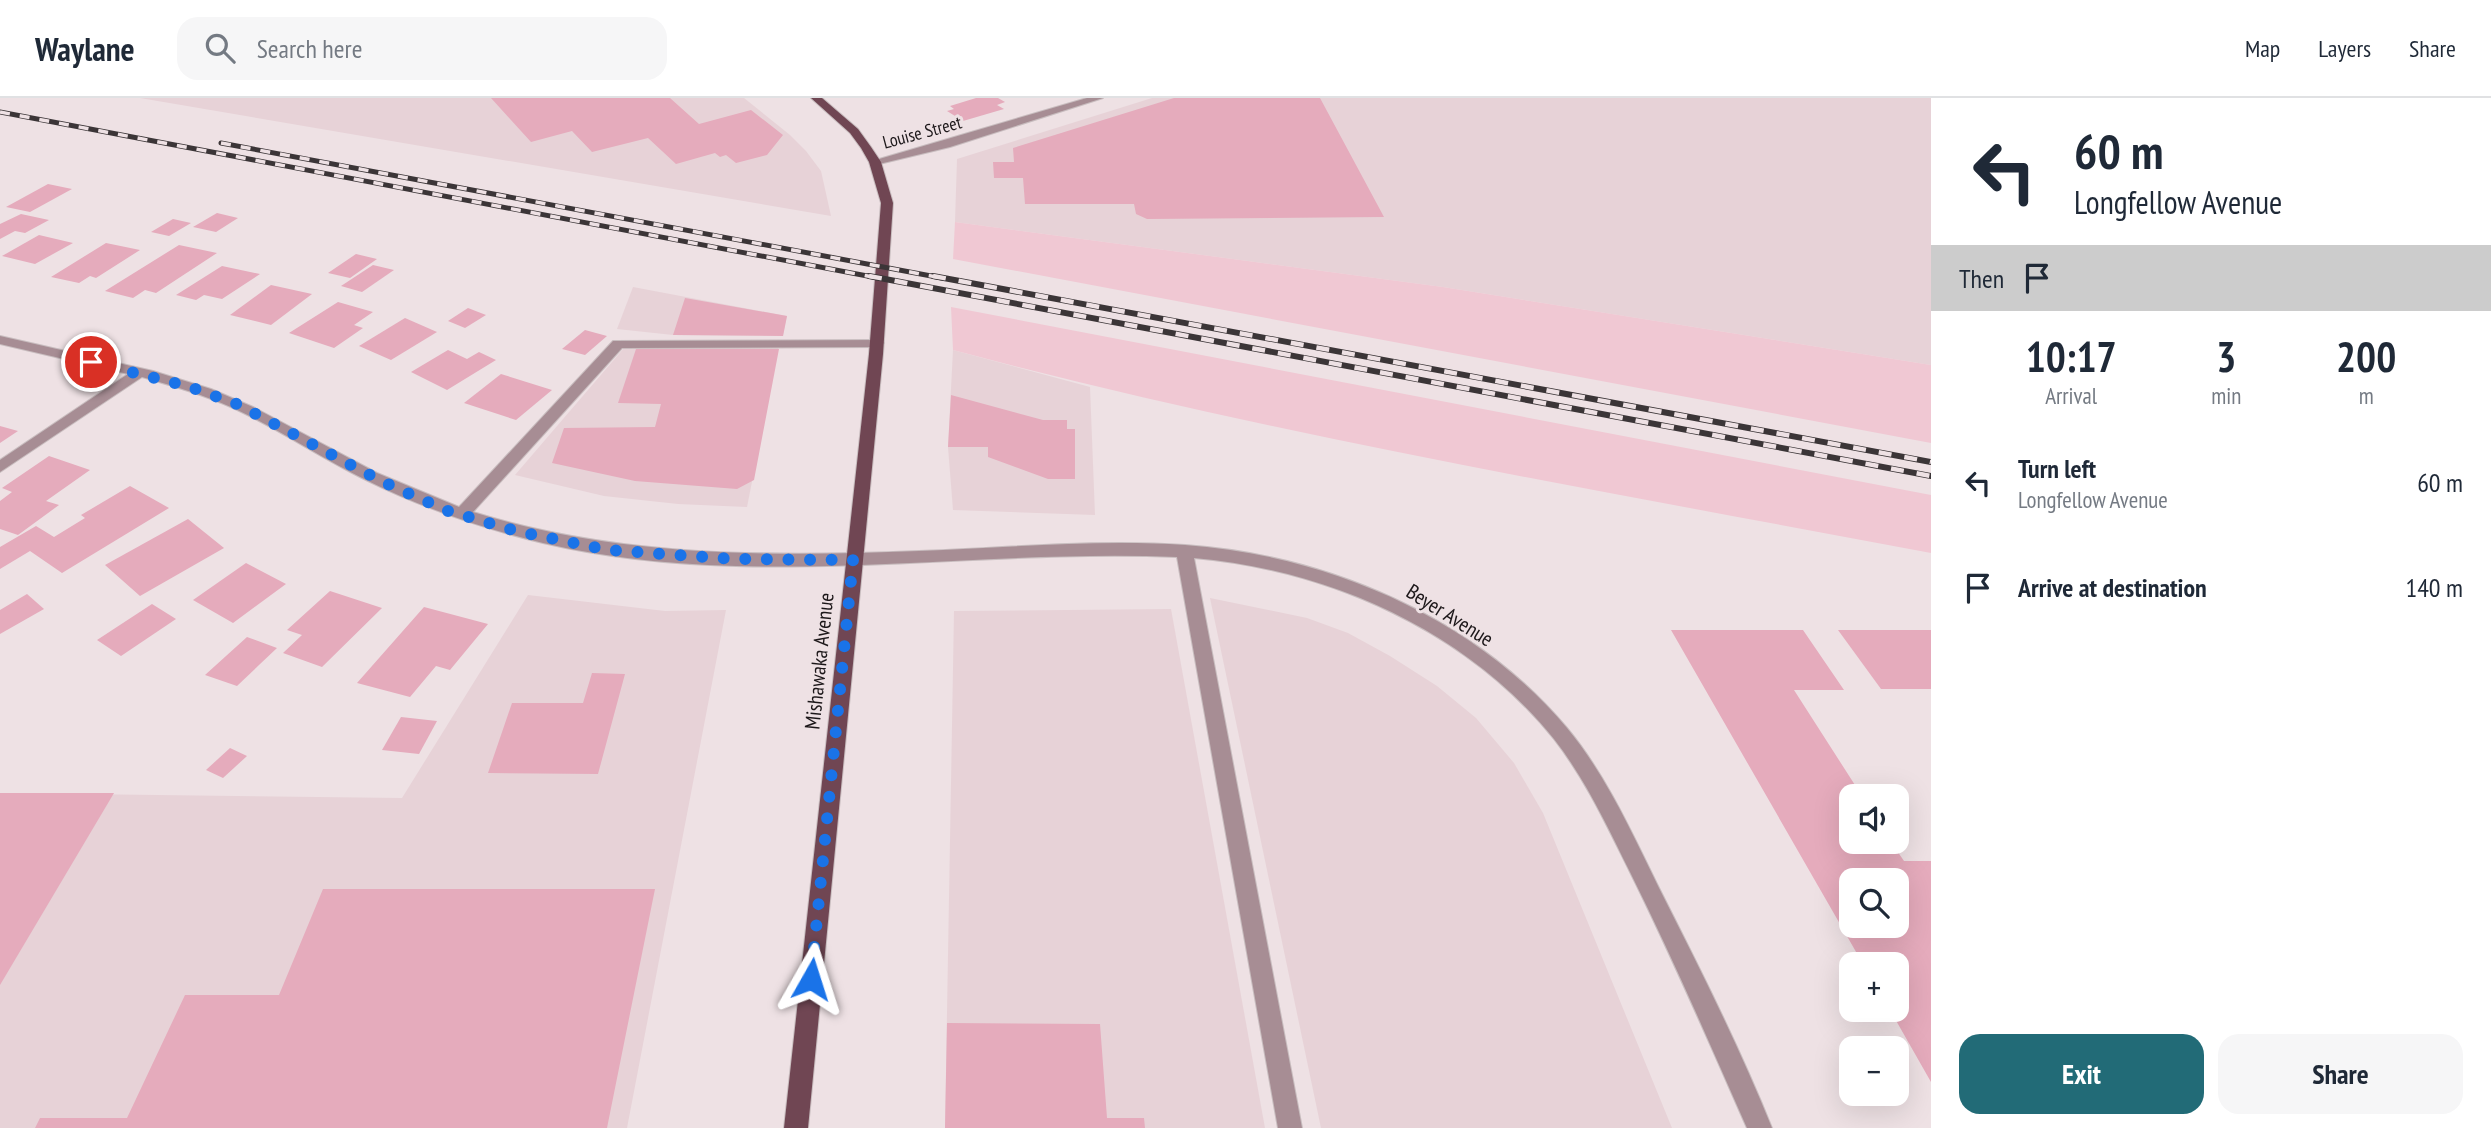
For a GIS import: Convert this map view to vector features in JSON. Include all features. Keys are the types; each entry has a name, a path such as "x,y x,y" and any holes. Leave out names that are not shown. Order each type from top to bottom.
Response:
{"main road":[{"name":"Mishawaka Avenue","path":"796,1128 877,343 887,203 875,162 855,133 816,98"}],"street":[{"name":"Louise Street","path":"875,162 946,145 1098,98"},
{"name":"Beyer Avenue","path":"0,340 187,386 237,404 383,482 461,515 516,531 608,550 733,559 853,560 1087,550 1184,551 1240,557 1306,572 1374,596 1418,617 1465,647 1503,677 1544,715 1596,786 1656,901 1760,1128"},
{"path":"461,515 618,344 877,343"},
{"path":"0,467 137,374"},
{"path":"1184,551 1290,1128"}],"shaded area":[{"path":"140,98 744,98 790,135 821,171 831,216"},
{"path":"1152,98 1931,98 1931,365 1443,287 955,222 957,159"},
{"path":"955,222 1443,287 1931,365 1931,443 953,259"},
{"path":"633,287 787,316 783,336 673,335 617,329"},
{"path":"951,307 1931,495 1931,553 1440,461 1074,381 953,350"},
{"path":"779,345 747,507 678,504 604,496 515,475 624,348"},
{"path":"953,350 1090,387 1095,515 953,510 948,447"},
{"path":"528,595 665,611 726,610 627,1128 0,1128 0,793 402,798"},
{"path":"1210,598 1307,618 1348,633 1437,686 1476,718 1514,763 1543,813 1672,1128 1321,1128"},
{"path":"1171,609 1265,1128 945,1128 954,611"}],"building":[{"path":"491,98 670,98 699,124 751,110 783,135 767,155 736,163 726,155 720,157 715,153 676,164 648,138 592,152 572,131 531,142"},
{"path":"976,98 998,98 1005,102 997,105 1004,109 963,121 947,111 954,109 950,106"},
{"path":"1174,98 1320,98 1384,217 1147,219 1136,214 1134,204 1025,204 1023,178 994,178 993,162 1014,162 1013,148"},
{"path":"48,184 72,189 30,212 6,207"},
{"path":"217,213 238,218 216,232 193,227"},
{"path":"21,214 49,220 25,233 15,231 0,239 0,224"},
{"path":"173,219 191,223 169,236 151,232"},
{"path":"39,235 73,243 35,264 2,256"},
{"path":"106,243 140,250 96,278 90,276 79,283 51,277"},
{"path":"179,245 217,253 156,293 145,290 133,298 105,291"},
{"path":"356,254 377,259 350,278 328,273"},
{"path":"373,265 394,270 362,292 341,286"},
{"path":"222,266 260,274 222,299 204,295 196,300 176,295"},
{"path":"271,285 312,294 271,325 230,315"},
{"path":"685,298 787,316 783,336 673,335"},
{"path":"338,302 373,312 354,325 363,328 334,348 289,333"},
{"path":"468,308 486,315 465,328 448,321"},
{"path":"405,318 437,332 391,360 359,346"},
{"path":"585,330 607,336 585,355 562,349"},
{"path":"636,349 779,349 754,480 737,489 635,481 552,463 564,428 655,427 661,404 618,403"},
{"path":"448,350 467,359 479,352 496,360 447,390 411,372"},
{"path":"501,374 552,390 516,420 464,403"},
{"path":"951,395 1043,420 1067,420 1067,429 1075,429 1075,479 1048,479 988,457 988,447 948,447"},
{"path":"0,426 18,431 0,443"},
{"path":"49,456 90,470 46,501 59,505 18,535 0,529 0,501 12,492 2,488"},
{"path":"130,486 169,508 62,573 30,551 0,569 0,547 36,526 54,537 85,518 81,515"},
{"path":"188,519 224,548 140,596 105,565"},
{"path":"246,563 286,584 233,623 193,600"},
{"path":"330,591 382,608 322,667 283,653 302,635 287,630"},
{"path":"27,594 44,609 0,634 0,610"},
{"path":"152,604 176,619 121,656 97,640"},
{"path":"424,607 488,624 450,670 436,666 410,697 357,683"},
{"path":"1671,630 1803,630 1844,690 1794,690 1854,784 1839,784 1839,854 1899,854 1904,861 1931,861 1931,1082 1909,1043 1909,1036 1905,1036 1897,1022 1909,1022 1909,952 1856,952 1848,938 1909,938 1909,868 1839,868 1839,922"},
{"path":"1838,630 1931,630 1931,689 1881,689"},
{"path":"247,637 277,648 237,686 205,675"},
{"path":"592,673 625,674 598,774 488,773 512,703 583,703"},
{"path":"401,717 437,721 419,754 382,750"},
{"path":"230,748 247,756 223,778 206,770"},
{"path":"0,793 114,793 0,985"},
{"path":"323,889 655,889 607,1128 35,1128 40,1118 127,1118 185,995 279,995"},
{"path":"947,1023 1100,1024 1107,1118 1144,1118 1145,1128 945,1128"}],"railway":[{"path":"0,112 878,278"},
{"path":"221,143 942,278"},
{"path":"869,276 1931,476"},
{"path":"933,276 1931,462"}],"route":[{"path":"91,362 187,386 237,404 383,482 448,511 516,531 608,550 733,559 853,560 811,979"}]}
